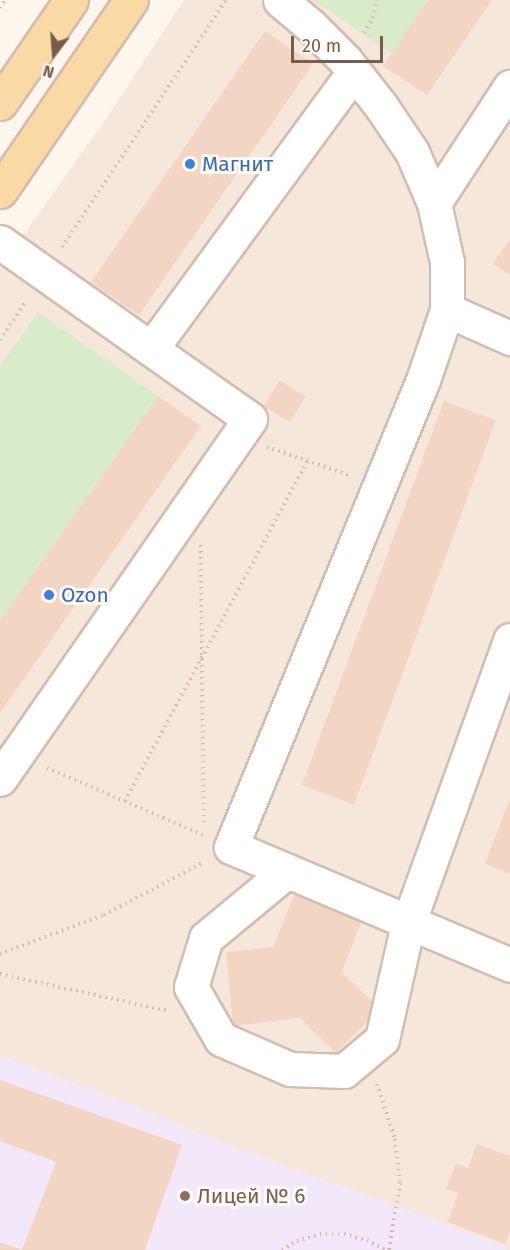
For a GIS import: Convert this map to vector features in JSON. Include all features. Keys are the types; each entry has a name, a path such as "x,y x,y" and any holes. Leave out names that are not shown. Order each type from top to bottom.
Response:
{"main road":[{"path":"0,103 71,0"},
{"path":"0,191 131,0"}],"lane":[{"path":"280,0 310,25 354,72 412,152 434,203 447,262 447,310 423,380 379,486 218,841 408,924 510,965"},
{"path":"151,349 354,72"},
{"path":"434,203 510,87"},
{"path":"0,242 250,419 8,767"},
{"path":"447,310 510,338"},
{"path":"287,871 206,938 191,987 221,1039 290,1069 344,1071 382,1039 408,924 510,640"}],"path":[{"path":"0,8 5,0"},
{"path":"0,340 226,0"},
{"path":"238,437 379,486"},
{"path":"125,801 307,461"},
{"path":"201,538 203,656 218,841"},
{"path":"8,767 125,801 218,841"},
{"path":"0,954 104,915 218,841"},
{"path":"0,974 210,1020"},
{"path":"282,1250 297,1241 320,1234 344,1234 368,1240 387,1250 400,1183 395,1139 368,1051"}],"shaded area":[{"path":"184,0 510,0 510,1250 0,1250 0,268 103,123"},
{"name":"Лицей № 6","path":"0,1055 233,1147 507,1246 505,1250 0,1250"}],"green space":[{"path":"313,0 428,0 392,54"},
{"path":"38,312 158,396 0,621 0,366"}],"building":[{"path":"428,0 492,0 427,95 383,66"},
{"path":"265,31 313,64 139,315 91,282"},
{"path":"510,239 510,275 493,264"},
{"path":"280,380 306,397 289,422 264,406"},
{"path":"158,396 201,426 0,713 0,621"},
{"path":"444,401 496,420 354,805 302,785"},
{"path":"510,798 510,874 485,864"},
{"path":"295,893 362,920 342,972 380,1009 336,1053 300,1018 233,1026 226,952 273,947"},
{"path":"0,1080 182,1145 145,1250 22,1250 56,1162 0,1141"},
{"path":"477,1144 510,1156 510,1232 505,1244 448,1222 458,1193 446,1189 456,1163 468,1168"},
{"path":"0,1242 22,1250 0,1250"}],"place":[{"name":"Магнит","path":"190,164"},
{"name":"Ozon","path":"49,595"},
{"name":"Лицей № 6","path":"185,1196"}]}
